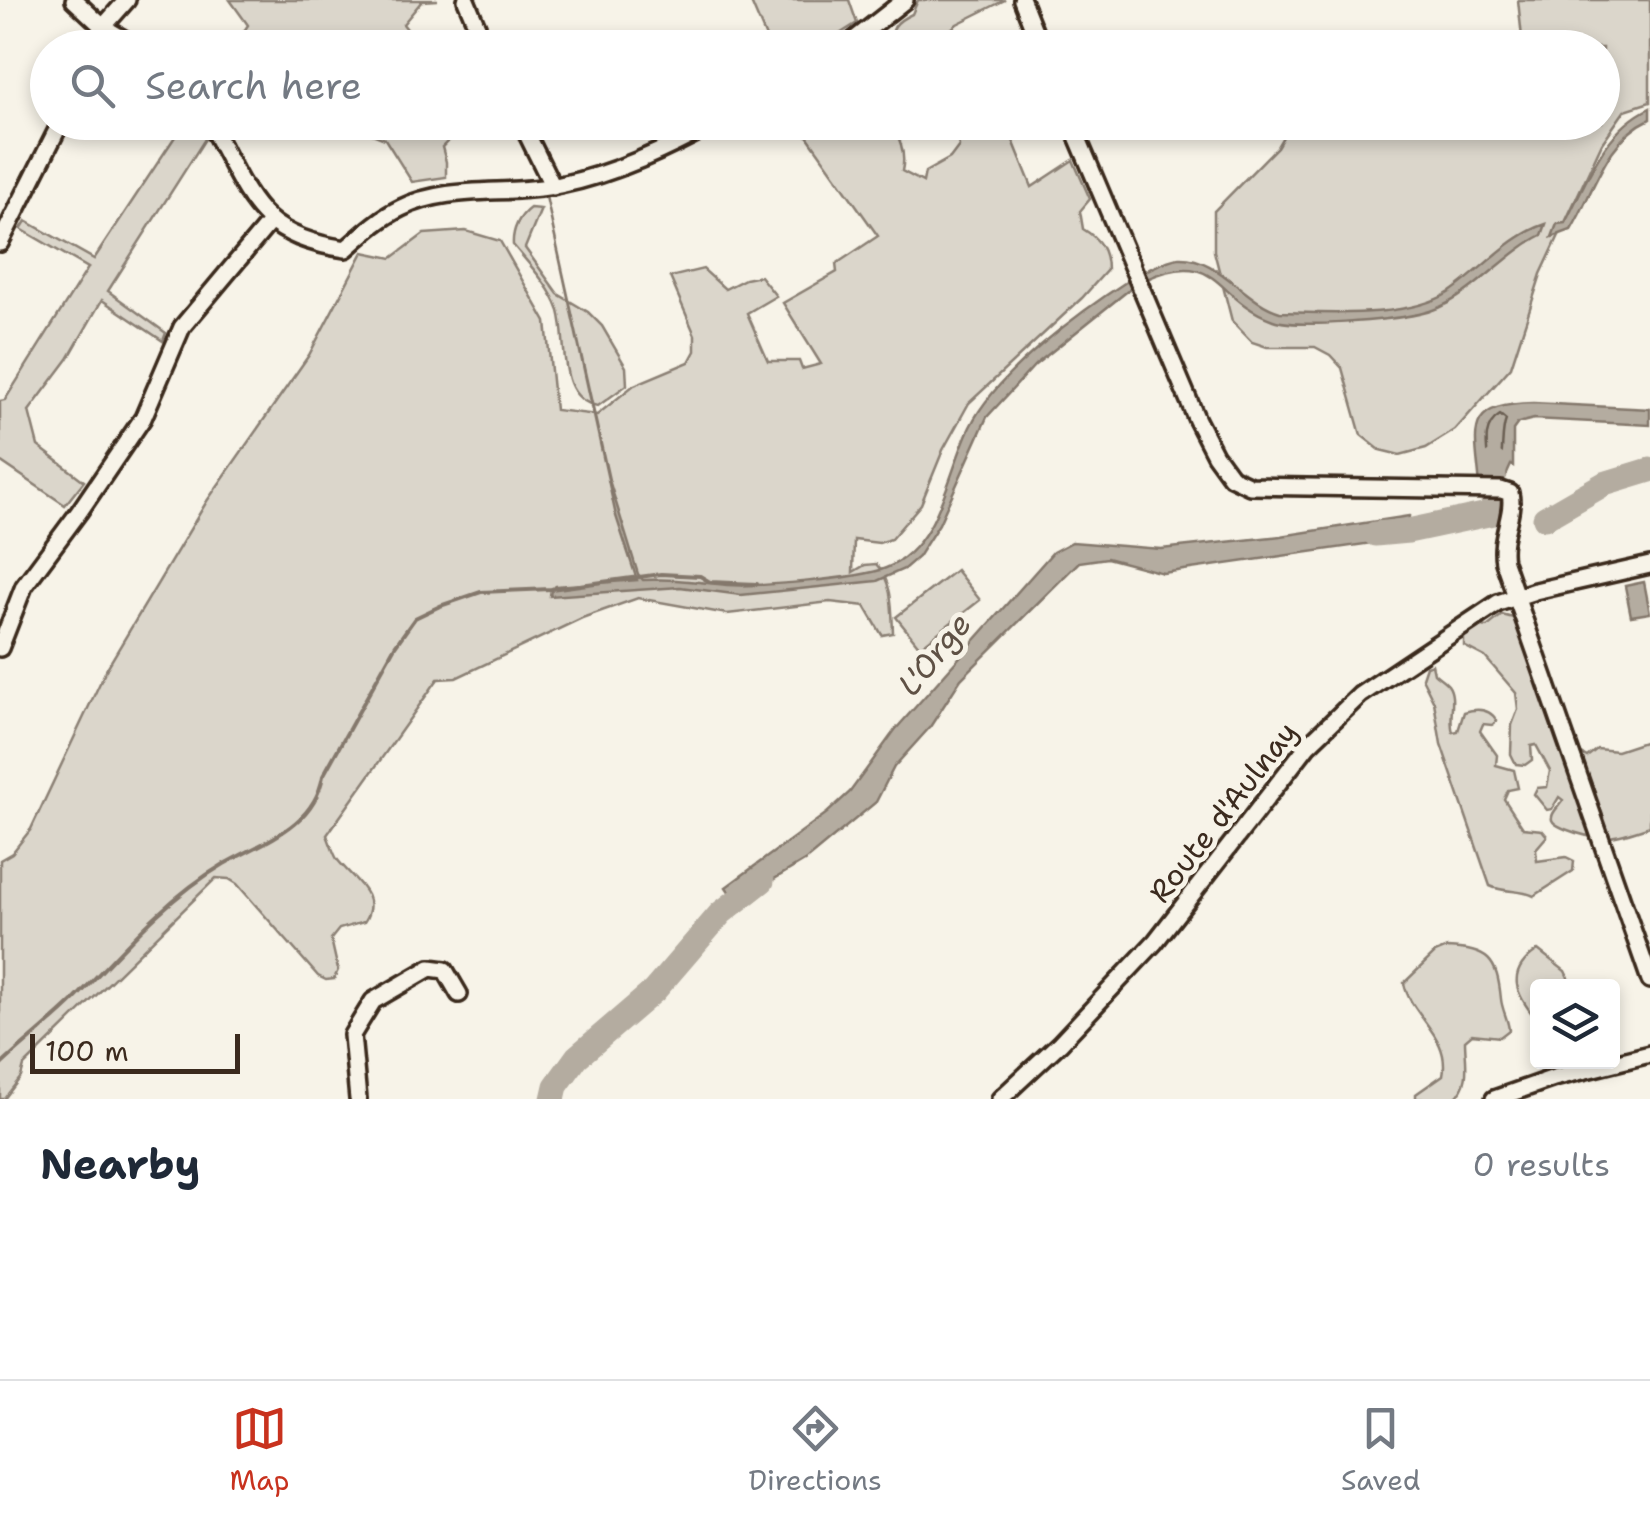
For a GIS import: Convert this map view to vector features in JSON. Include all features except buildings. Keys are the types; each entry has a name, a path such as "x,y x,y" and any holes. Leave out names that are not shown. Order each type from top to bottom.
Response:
{"street":[{"path":"74,0 110,30"},
{"path":"101,30 127,0"},
{"path":"466,0 478,30"},
{"path":"867,30 905,0"},
{"path":"1022,0 1034,30"},
{"path":"0,243 53,140"},
{"path":"219,140 254,205 270,223 316,245 346,249 400,208 421,200 553,186 588,178 681,140"},
{"path":"530,140 553,186"},
{"path":"1078,140 1197,420 1231,476 1250,486 1479,490 1507,496 1500,548 1650,980"},
{"path":"0,648 24,586 142,418 182,327 270,223"},
{"name":"Route d'Aulnay","path":"1000,1099 1060,1043 1156,942 1328,723 1388,674 1498,603 1650,565"},
{"path":"358,1099 352,1035 374,1000 430,968 445,970 459,994"},
{"path":"1494,1099 1554,1078 1650,1054"}],"shaded area":[{"path":"230,0 438,0 422,1 403,24 408,30 245,30 248,25"},
{"path":"750,0 849,0 857,23 846,30 763,30"},
{"path":"918,0 1005,0 950,30 894,30 912,14"},
{"path":"1518,0 1650,0 1650,102 1625,110 1620,117 1620,30 1521,30"},
{"path":"173,140 204,140 108,291 166,333 163,341 102,300 68,359 29,411 38,446 84,481 65,505 0,461 0,401 5,400 88,268 21,229 26,221 94,259"},
{"path":"386,140 449,140 442,147 446,177 412,182"},
{"path":"810,140 899,140 902,171 923,182 925,172 950,158 959,146 957,140 1013,140 1032,187 1073,160 1090,199 1080,211 1083,229 1101,246 1107,270 969,403 943,450 921,504 891,539 879,543 854,540 853,572 876,564 886,579 893,633 882,635 865,606 830,602 727,614 638,598 582,618 456,678 438,679 327,835 337,859 363,888 369,904 364,922 339,929 331,939 338,970 334,979 318,976 237,884 216,878 24,1066 21,1077 0,1099 0,860 12,853 31,829 107,668 207,501 309,355 363,252 392,258 424,234 466,231 500,241 546,322 555,410 597,415 634,385 689,362 695,351 695,335 670,277 703,269 725,289 760,276 776,296 747,313 768,361 799,361 802,369 821,364 783,303 837,272 836,264 878,236"},
{"path":"1281,140 1604,140 1541,274 1511,367 1455,430 1426,448 1400,455 1380,450 1361,435 1342,368 1330,355 1315,347 1267,347 1252,342 1232,321 1214,251 1214,211"},
{"path":"530,208 541,209 525,248 558,294 588,312 602,326 626,367 627,385 598,406 575,393 566,368 559,311 539,276 513,245 517,224"},
{"path":"956,570 980,600 920,647 896,617"},
{"path":"1502,615 1517,619 1580,753 1587,757 1597,749 1617,751 1650,740 1650,826 1598,837 1553,822 1552,815 1563,800 1559,797 1547,810 1534,794 1537,788 1547,787 1550,771 1536,745 1531,746 1532,760 1525,765 1516,764 1511,754 1512,725 1518,709 1516,693 1485,657 1464,646 1464,629 1471,624 1487,627"},
{"path":"1432,664 1434,673 1451,690 1453,732 1458,731 1464,712 1487,711 1497,721 1483,724 1480,731 1497,755 1496,765 1514,770 1518,788 1508,790 1504,799 1523,828 1542,830 1547,836 1536,849 1537,861 1566,857 1574,861 1573,871 1534,896 1490,886 1441,744 1434,702 1422,678 1426,666"},
{"path":"1447,948 1473,951 1488,959 1497,974 1509,1030 1500,1037 1472,1034 1465,1040 1465,1079 1454,1099 1416,1099 1416,1094 1443,1075 1444,1061 1436,1037 1414,1006 1404,983 1435,953"},
{"path":"1538,950 1565,971 1569,979 1530,979 1530,1010 1517,984 1517,975 1527,958"}],"water":[{"path":"1650,108 1650,119 1635,128 1612,153 1571,230 1552,237 1557,224 1565,223 1609,143 1620,140 1620,129"},
{"path":"545,192 609,480 643,580 727,585 808,581 872,572 904,558 930,526 970,427 1000,385 1042,344 1089,307 1132,278 1135,285 1035,365 987,417 939,524 918,557 904,569 877,581 741,595 680,587 550,596 556,586 637,580 616,516"},
{"path":"1546,224 1542,235 1452,301 1419,314 1388,319 1286,323 1253,311 1202,272 1169,271 1144,280 1141,273 1174,259 1193,259 1280,312 1390,310 1433,301 1450,292 1508,245"},
{"path":"1533,403 1650,409 1650,425 1534,419 1518,423 1513,430 1513,466 1501,487 1480,486 1478,424 1494,409"},
{"path":"1409,516 1407,538 1163,573 1107,558 1079,562 961,679 930,727 894,767 876,802 806,860 736,902 726,887 850,792 895,730 1053,552 1072,542 1161,549"},
{"path":"1644,582 1650,613 1631,616 1625,586"}],"waterway":[{"name":"L'Orge","path":"1375,534 1493,513 1494,463"},
{"name":"L'Orge","path":"1545,518 1604,484 1650,470"},
{"path":"0,1066 66,1008 145,926 183,893 298,820 318,793 323,776 395,646 415,618 481,592 551,589 661,574 757,584"},
{"name":"L'Orge","path":"553,1099 556,1086 577,1057 654,991 721,913 762,881"}]}
